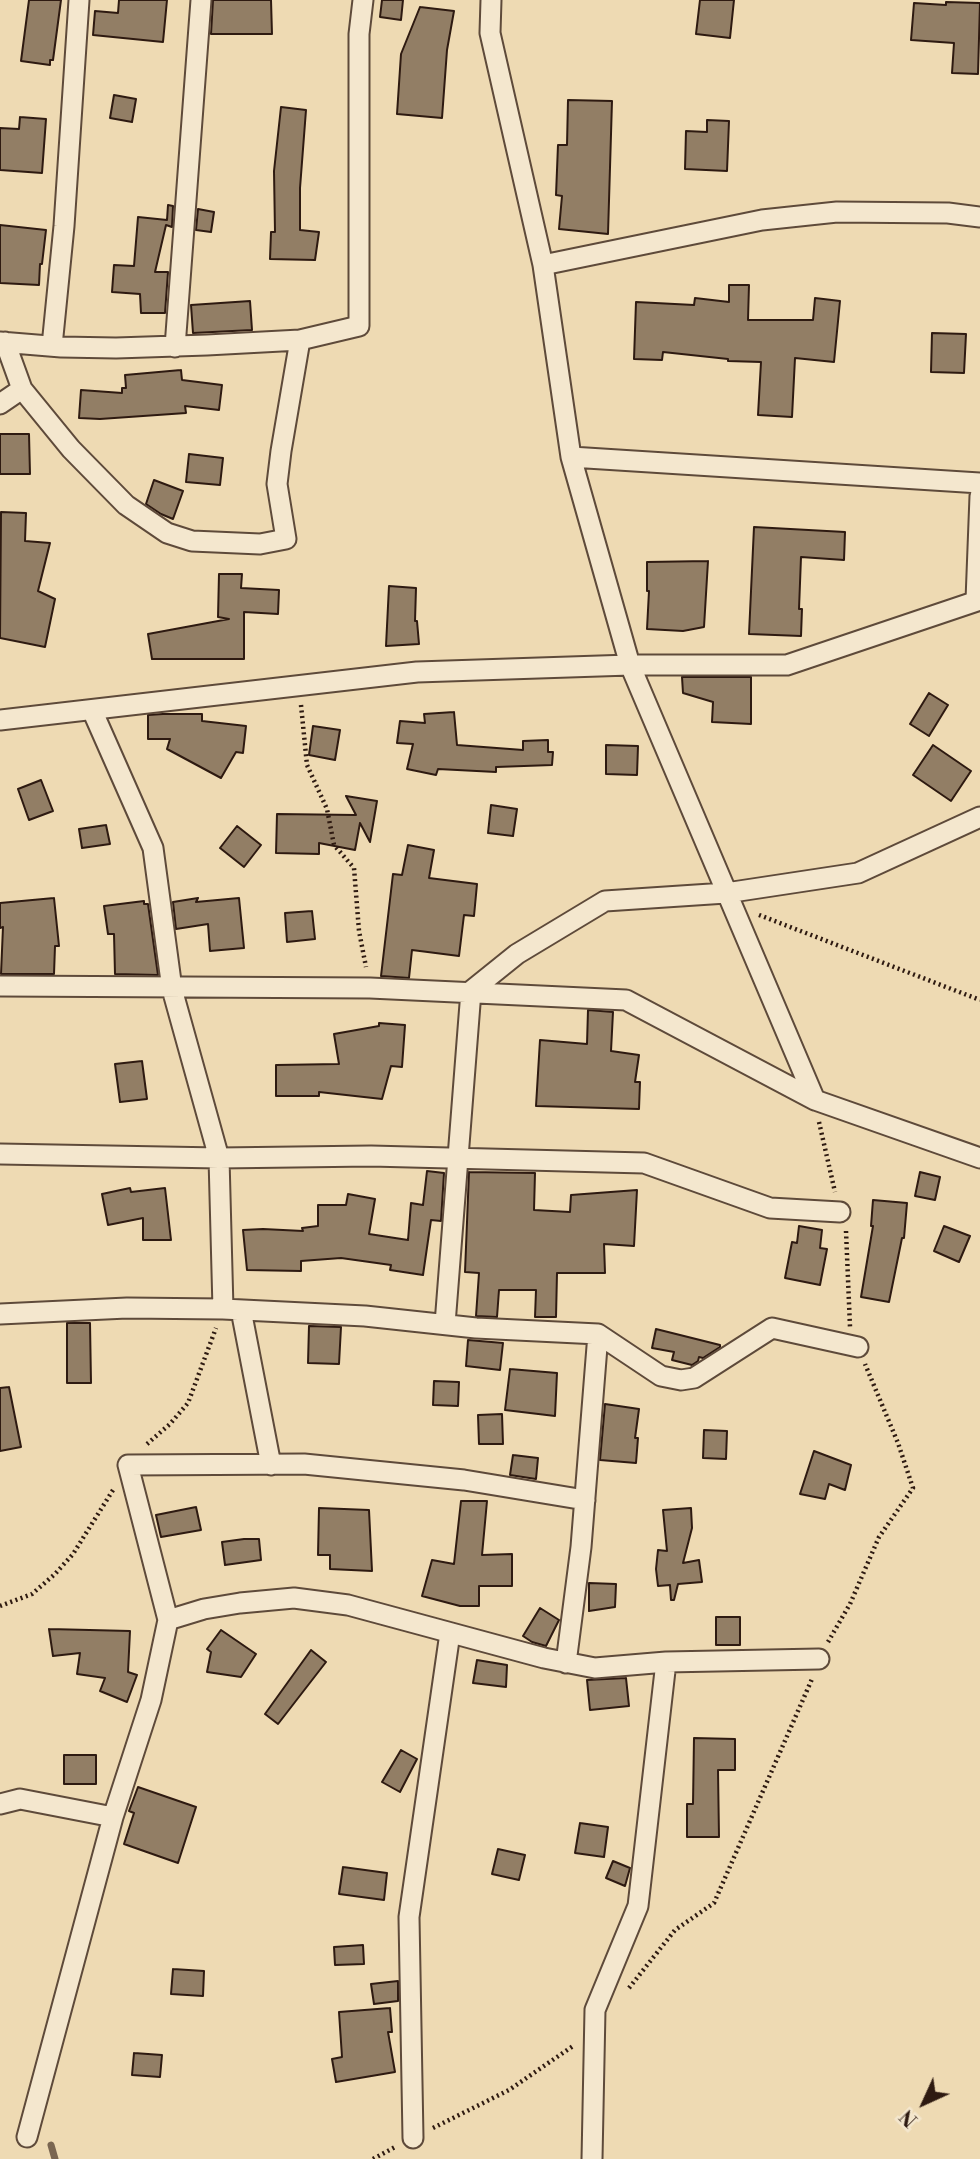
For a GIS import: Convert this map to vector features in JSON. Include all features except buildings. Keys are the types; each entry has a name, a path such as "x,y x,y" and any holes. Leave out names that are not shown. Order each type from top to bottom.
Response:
{"street":[{"path":"52,346 64,226 79,0"},
{"path":"175,346 201,0"},
{"path":"300,341 277,484 286,539 260,544 192,541 167,533 126,505 71,449 22,389 2,342 116,348 300,341 359,326 359,34 363,0"},
{"path":"491,0 490,33 543,265 571,457 630,665 815,1100"},
{"path":"543,265 762,220 837,212 936,213 980,217"},
{"path":"0,404 22,389"},
{"path":"571,457 980,483"},
{"path":"0,720 418,672 630,665 787,666 978,600 980,496"},
{"path":"92,710 153,848 172,989 219,1158 232,1310 271,1465"},
{"path":"445,1324 471,991 517,954 605,901 726,893 858,873 980,817"},
{"path":"0,986 370,988 626,1000 815,1100 980,1158"},
{"path":"0,1154 219,1158 371,1156 644,1163 770,1208 841,1212"},
{"path":"0,1314 127,1308 232,1310 365,1315 445,1324 598,1334 661,1376 681,1380 694,1378 772,1328 858,1347"},
{"path":"566,1663 585,1500 598,1334"},
{"path":"27,2137 113,1817 150,1700 168,1620 128,1465 304,1464 464,1480 585,1500"},
{"path":"168,1620 204,1609 294,1598 348,1605 566,1663 594,1668 666,1662 819,1659"},
{"path":"413,2138 409,1917 450,1633"},
{"path":"592,2159 595,2010 638,1906 666,1662"},
{"path":"0,1804 20,1799 113,1817"}],"path":[{"path":"300,686 307,765 327,809 334,845 354,868 359,931 370,988"},
{"path":"758,915 980,1000"},
{"path":"627,1991 675,1930 714,1903 807,1695 819,1659 850,1604 880,1537 913,1488 898,1443 849,1325 846,1233 815,1100"},
{"path":"0,1606 32,1594 73,1554 128,1465 188,1403 232,1310"},
{"path":"373,2159 509,2090 594,2031"}],"waterway":[{"path":"51,2145 55,2159"}]}
